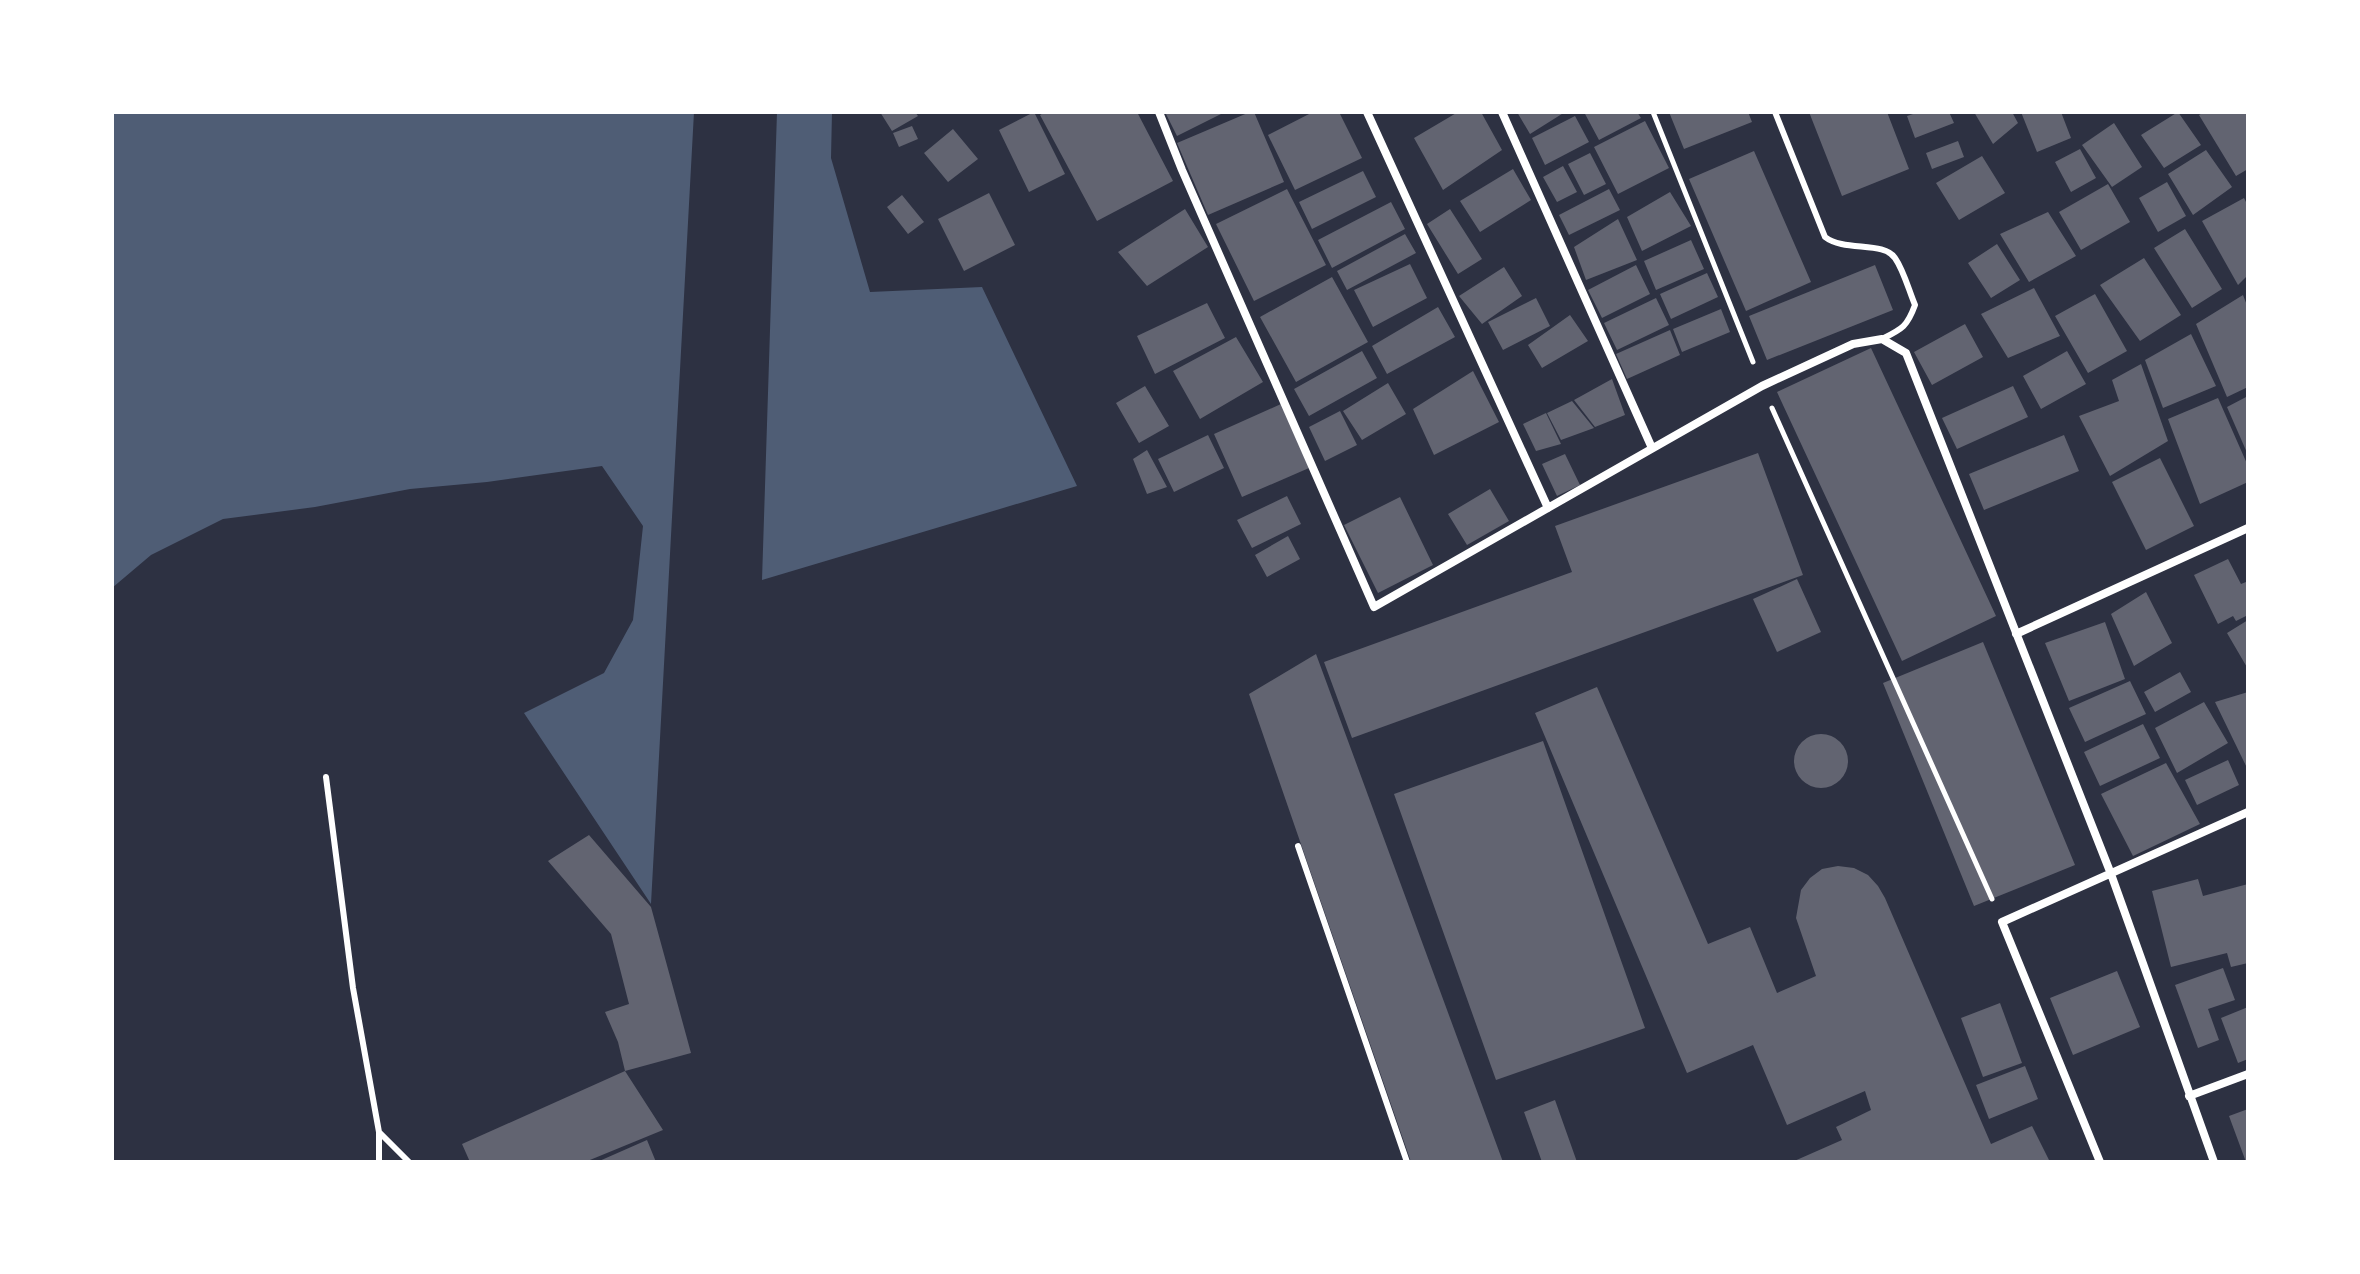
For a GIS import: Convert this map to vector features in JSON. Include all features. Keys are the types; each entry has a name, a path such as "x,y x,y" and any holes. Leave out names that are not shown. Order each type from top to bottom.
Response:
{"street":[{"path":"1159,112 1374,607 1762,386 1853,344 1882,339 1906,353 2111,874 2214,1162"},
{"path":"1367,112 1548,508"},
{"path":"1502,112 1652,448"},
{"path":"2016,634 2248,528"},
{"path":"2100,1162 2002,922 2248,812"},
{"path":"2189,1096 2248,1074"}],"lane":[{"path":"1775,112 1825,237 1834,244 1882,249 1895,256 1915,305 1902,329 1882,339"},
{"path":"326,777 353,988 379,1132 379,1162"},
{"path":"1298,846 1407,1162"},
{"path":"379,1132 409,1162"}],"path":[{"path":"1653,112 1762,386 2002,922"}],"water":[{"path":"112,112 694,112 651,904 524,713 604,673 633,620 643,526 602,466 410,489 315,507 223,519 151,555 112,588"},
{"path":"777,112 832,112 831,158 870,292 982,287 1077,486 762,580"}],"building":[{"path":"880,112 915,112 918,116 892,131"},
{"path":"1034,112 1065,174 1029,192 999,130"},
{"path":"1045,112 1137,112 1173,181 1097,221 1040,115"},
{"path":"1165,112 1225,112 1177,136"},
{"path":"1254,112 1284,182 1208,215 1177,143"},
{"path":"1313,112 1339,112 1362,158 1295,190 1268,135"},
{"path":"1458,112 1481,112 1502,150 1443,190 1414,138"},
{"path":"1517,112 1565,112 1530,134"},
{"path":"1584,112 1637,112 1641,118 1599,140"},
{"path":"1669,112 1748,112 1752,122 1684,149"},
{"path":"1809,112 1887,112 1909,169 1842,196"},
{"path":"1919,112 1949,112 1954,123 1915,138 1907,116"},
{"path":"1974,112 2012,112 2018,123 1993,144"},
{"path":"2021,112 2061,112 2071,138 2037,152"},
{"path":"2178,112 2201,145 2164,168 2141,135"},
{"path":"2204,112 2245,112 2248,117 2248,169 2236,176 2199,115"},
{"path":"1575,116 1589,142 1545,165 1532,138"},
{"path":"1645,121 1669,168 1618,194 1594,147"},
{"path":"2114,123 2142,167 2112,187 2082,145"},
{"path":"912,126 918,139 899,147 893,133"},
{"path":"953,129 978,159 948,182 924,153"},
{"path":"1958,141 1964,157 1932,169 1926,153"},
{"path":"2080,149 2096,178 2071,192 2055,162"},
{"path":"2206,150 2232,187 2193,215 2168,174"},
{"path":"1754,151 1811,282 1746,311 1689,179"},
{"path":"1590,153 1606,184 1584,195 1568,164"},
{"path":"1982,156 2005,193 1959,220 1936,183"},
{"path":"1563,166 1577,192 1557,202 1543,177"},
{"path":"1513,169 1531,200 1480,232 1460,201"},
{"path":"1363,171 1376,197 1312,229 1299,202"},
{"path":"2167,182 2186,216 2158,232 2139,198"},
{"path":"2108,184 2130,222 2081,250 2059,212"},
{"path":"1287,189 1326,265 1254,301 1216,224"},
{"path":"1609,189 1620,210 1569,235 1559,215"},
{"path":"1670,192 1691,226 1642,251 1627,217"},
{"path":"989,193 1015,245 964,271 938,219"},
{"path":"902,195 924,222 908,234 887,207"},
{"path":"2244,198 2248,206 2248,275 2238,285 2202,221"},
{"path":"1391,202 1405,229 1332,268 1318,240"},
{"path":"1185,209 1208,247 1147,286 1118,252"},
{"path":"1450,209 1482,259 1458,274 1427,224"},
{"path":"2048,212 2076,256 2029,282 2000,234"},
{"path":"1618,219 1637,260 1586,280 1574,247"},
{"path":"2185,229 2222,289 2192,308 2154,248"},
{"path":"1405,234 1416,253 1347,290 1337,271"},
{"path":"1691,240 1704,269 1656,290 1644,261"},
{"path":"1997,244 2020,280 1991,298 1968,263"},
{"path":"2144,258 2181,315 2140,341 2100,285"},
{"path":"1410,264 1427,298 1373,327 1354,290"},
{"path":"1636,265 1650,294 1602,318 1588,290"},
{"path":"1875,265 1893,310 1767,360 1749,316"},
{"path":"1504,267 1522,296 1482,324 1459,296"},
{"path":"1707,273 1718,297 1671,319 1660,294"},
{"path":"1332,277 1368,342 1296,382 1260,317"},
{"path":"2034,288 2060,336 2008,358 1981,314"},
{"path":"2095,294 2127,351 2088,373 2055,316"},
{"path":"2243,295 2248,308 2248,387 2227,397 2196,324"},
{"path":"1536,298 1550,326 1503,350 1488,322"},
{"path":"1656,298 1669,325 1617,350 1604,323"},
{"path":"1207,303 1225,338 1155,374 1137,336"},
{"path":"1438,307 1455,337 1387,374 1372,346"},
{"path":"1721,309 1730,332 1682,352 1673,329"},
{"path":"1570,315 1588,341 1542,368 1528,345"},
{"path":"1965,324 1983,357 1932,385 1914,352"},
{"path":"1670,330 1680,355 1627,379 1616,354"},
{"path":"2191,334 2216,386 2163,408 2145,360"},
{"path":"1236,337 1263,382 1200,419 1173,371"},
{"path":"1871,348 1996,616 1902,661 1777,392"},
{"path":"1362,351 1377,378 1309,416 1294,389"},
{"path":"2067,351 2086,384 2041,409 2023,376"},
{"path":"2141,364 2168,441 2110,476 2079,416 2119,401 2112,380"},
{"path":"1473,371 1499,422 1434,455 1413,409"},
{"path":"1612,379 1625,415 1595,427 1574,400"},
{"path":"1388,383 1406,414 1362,440 1343,411"},
{"path":"1145,386 1169,426 1139,443 1116,403"},
{"path":"2013,386 2028,417 1957,449 1942,418"},
{"path":"2248,396 2248,455 2227,407"},
{"path":"2218,398 2248,466 2248,482 2200,504 2168,419"},
{"path":"1572,401 1594,428 1561,440 1547,413"},
{"path":"1281,404 1309,468 1242,497 1214,434"},
{"path":"1340,411 1357,445 1325,461 1309,427"},
{"path":"1546,413 1561,444 1536,451 1523,424"},
{"path":"1208,435 1224,468 1174,492 1158,459"},
{"path":"2064,435 2079,471 1984,510 1969,474"},
{"path":"1147,450 1167,487 1147,494 1133,459"},
{"path":"1758,453 1803,575 1352,738 1324,662 1572,572 1555,526"},
{"path":"1565,454 1580,485 1557,496 1542,464"},
{"path":"2160,458 2194,526 2146,550 2112,482"},
{"path":"1490,489 1509,521 1467,545 1448,514"},
{"path":"1287,496 1301,524 1252,548 1237,520"},
{"path":"1400,497 1433,565 1378,593 1344,525"},
{"path":"1288,536 1300,559 1267,577 1255,555"},
{"path":"2228,559 2241,584 2246,582 2248,586 2248,615 2236,621 2233,616 2218,624 2194,575"},
{"path":"1797,579 1821,632 1777,652 1753,599"},
{"path":"2146,592 2172,643 2134,666 2111,614"},
{"path":"2248,620 2248,669 2227,633"},
{"path":"2105,622 2125,679 2069,701 2045,643"},
{"path":"1983,642 2075,865 1974,906 1883,683"},
{"path":"1316,654 1503,1162 1411,1162 1249,694"},
{"path":"2180,672 2191,692 2155,712 2144,692"},
{"path":"2130,681 2146,714 2085,742 2069,708"},
{"path":"1597,687 1708,944 1750,927 1777,993 1816,976 1796,918 1801,890 1810,878 1822,869 1838,866 1854,868 1868,875 1885,898 1991,1144 2032,1126 2050,1162 1792,1162 1842,1140 1836,1127 1871,1110 1865,1091 1787,1125 1753,1045 1687,1073 1535,713"},
{"path":"2248,692 2248,770 2215,702"},
{"path":"2204,702 2228,743 2177,773 2155,728"},
{"path":"2143,724 2160,758 2100,786 2084,752"},
{"path":"1821,734 1840,742 1848,761 1840,780 1821,788 1802,780 1794,761 1802,742"},
{"path":"1543,741 1645,1028 1496,1080 1394,794"},
{"path":"2228,760 2239,785 2197,805 2185,780"},
{"path":"2166,763 2200,824 2133,856 2101,794"},
{"path":"589,835 651,907 691,1053 625,1071 618,1042 605,1012 629,1004 611,934 548,861"},
{"path":"2198,879 2203,896 2248,884 2248,963 2231,967 2227,953 2171,967 2152,891"},
{"path":"2223,968 2235,1000 2208,1009 2219,1040 2198,1048 2175,985"},
{"path":"2117,971 2140,1027 2073,1055 2050,998"},
{"path":"2000,1003 2022,1063 1983,1077 1961,1018"},
{"path":"2248,1007 2248,1059 2238,1063 2221,1018"},
{"path":"2025,1066 2038,1099 1989,1119 1976,1085"},
{"path":"625,1071 663,1130 585,1162 470,1162 462,1144"},
{"path":"1555,1100 1577,1162 1542,1162 1524,1112"},
{"path":"2248,1109 2248,1162 2246,1162 2229,1116"},
{"path":"647,1140 656,1162 597,1162"}]}
